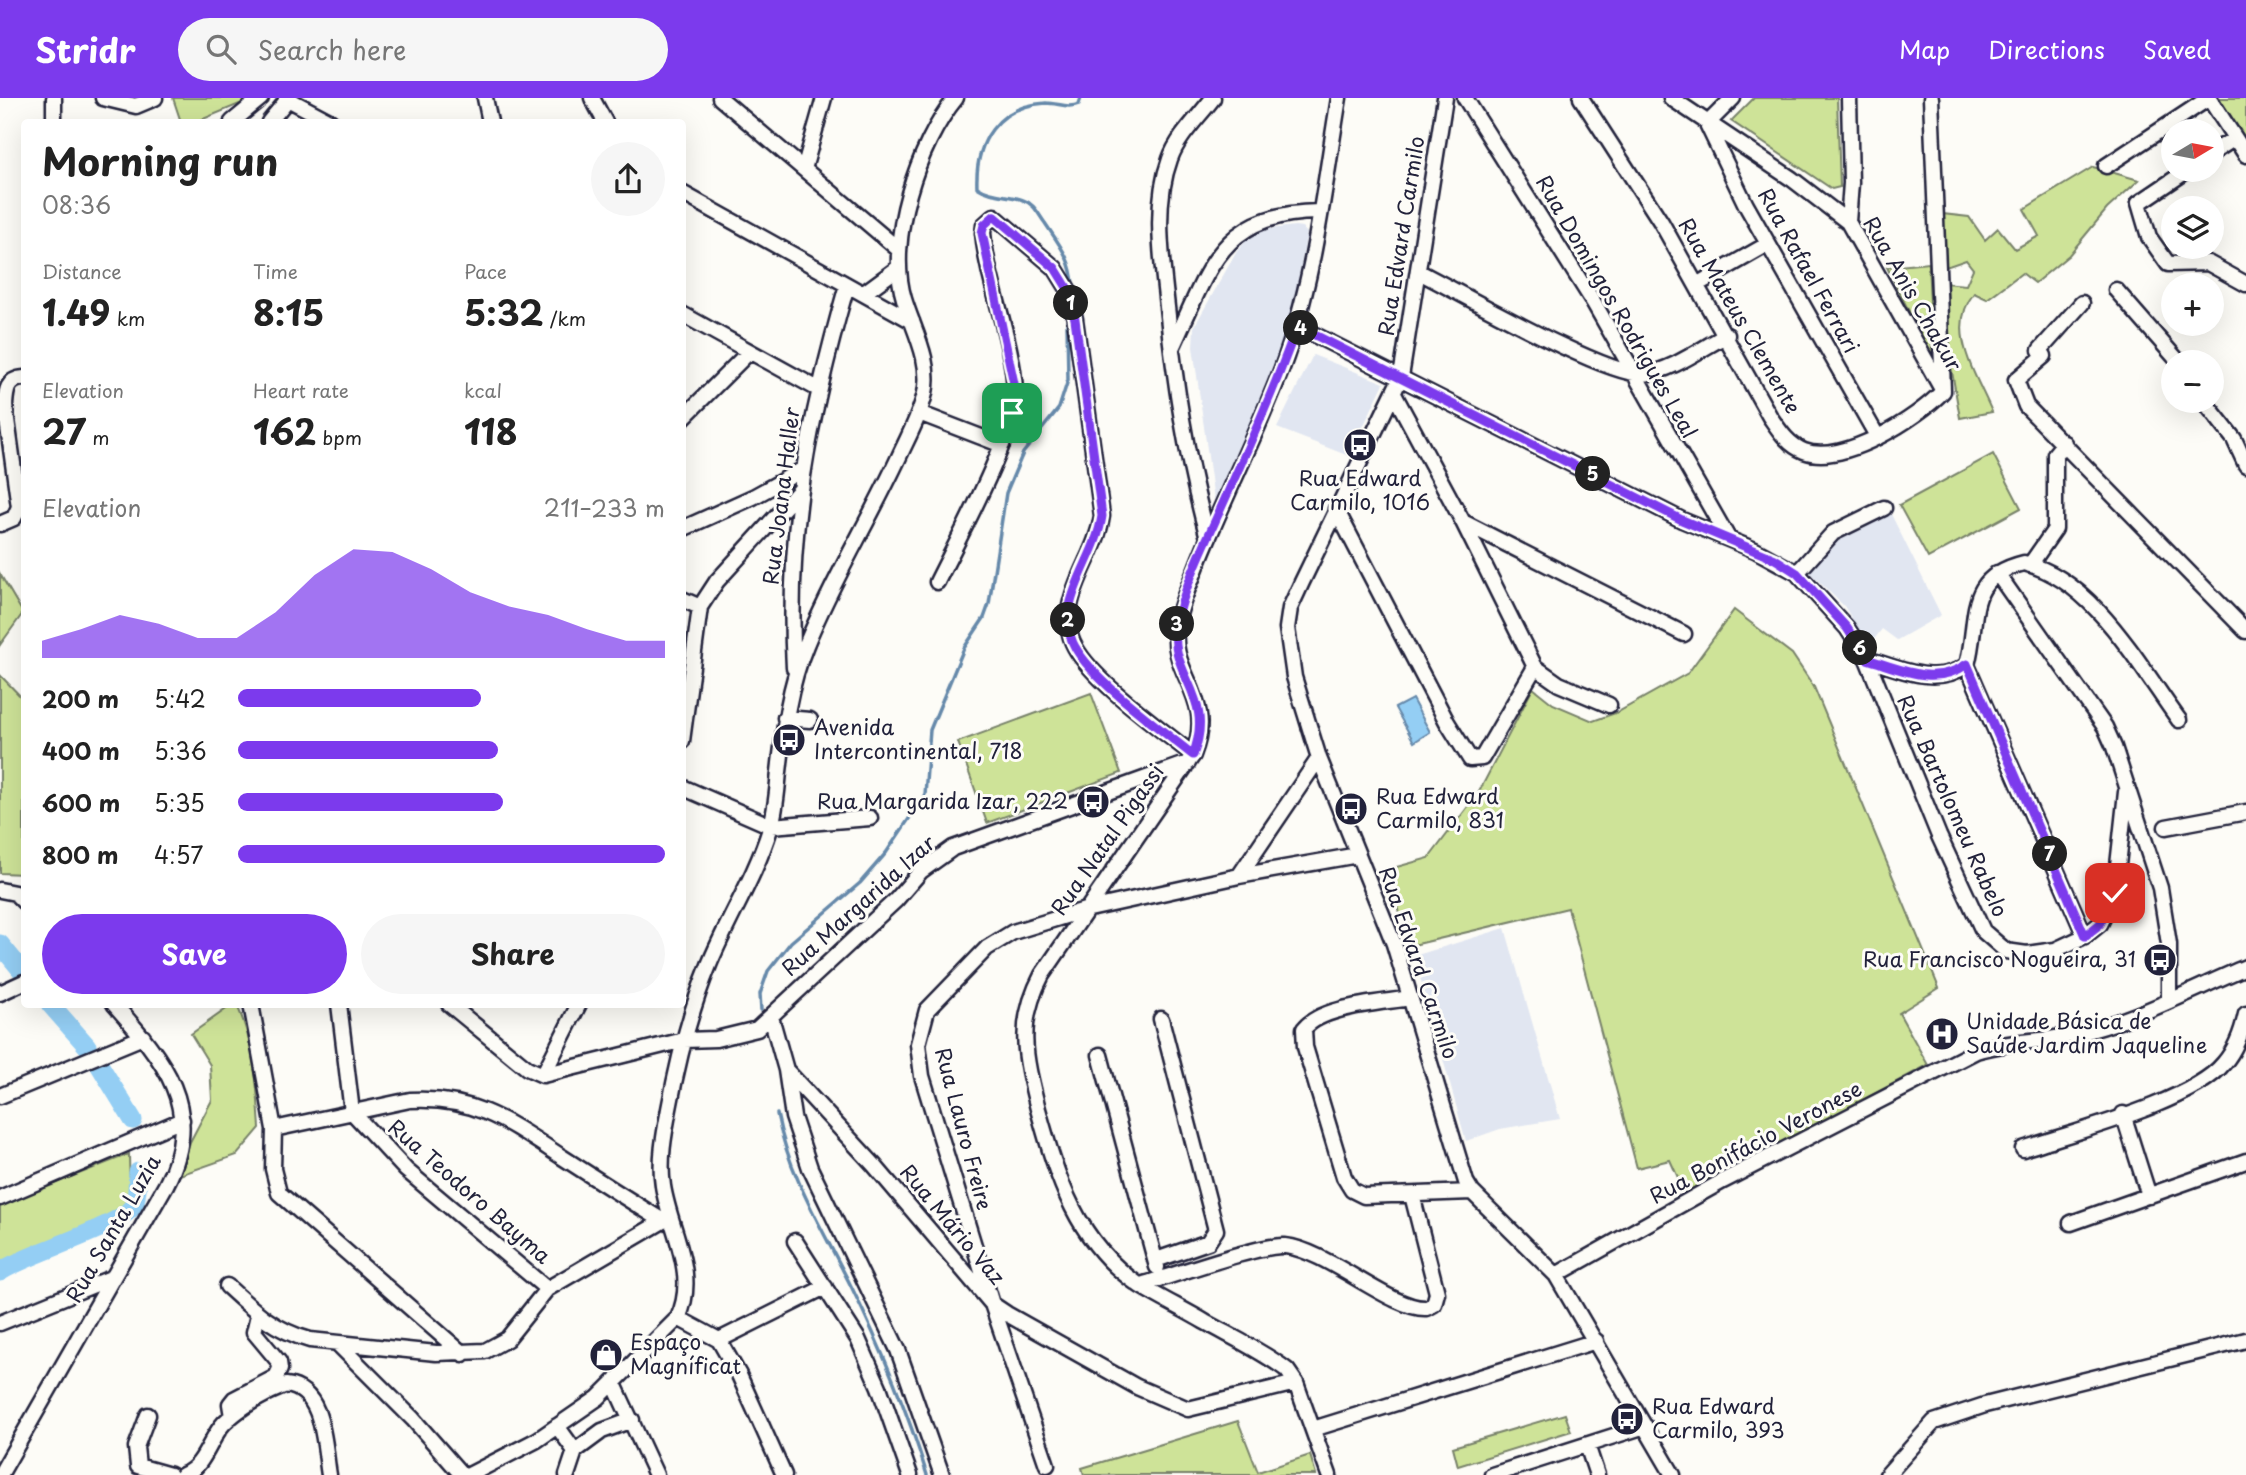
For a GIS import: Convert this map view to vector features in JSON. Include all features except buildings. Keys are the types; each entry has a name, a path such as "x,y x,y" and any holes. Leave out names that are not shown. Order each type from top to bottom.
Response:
{"street":[{"path":"54,98 54,119"},
{"path":"103,98 136,106 155,98"},
{"path":"236,119 261,98"},
{"path":"485,98 489,119"},
{"path":"592,98 603,119"},
{"path":"720,98 740,105 804,169 898,249"},
{"path":"804,169 824,98"},
{"path":"469,1475 557,1426 614,1384 678,1318 685,1295 687,1274 666,1221 662,1154 684,1040 708,968 756,868 771,826 785,718 795,673 807,641 919,413 925,392 925,368 905,303 898,268 898,249 921,158 934,127 956,98"},
{"path":"1208,538 1180,419 1170,351 1161,240 1164,181 1171,155 1213,98"},
{"name":"Rua Natal Pigassi","path":"1296,1383 1287,1370 1269,1357 1140,1285 1094,1244 1074,1214 1051,1157 1027,1063 1023,1028 1029,1002 1042,975 1191,759 1200,736 1202,717 1195,693 1180,661 1177,625 1208,538 1268,402 1297,326 1339,98"},
{"name":"Rua Edvard Carmilo","path":"1445,98 1401,377 1290,608 1287,628 1294,677 1320,758 1390,933 1453,1143 1472,1192 1556,1276 1673,1475"},
{"name":"Rua Domingos Rodrigues Leal","path":"1465,98 1594,303 1728,538"},
{"name":"Rua Mateus Clemente","path":"1581,98 1698,284 1770,417 1797,448 1812,453 1838,453 1877,436 1927,406 1943,391"},
{"name":"Rua Anis Chakur","path":"1671,98 1792,179 1849,222 1943,391"},
{"path":"1707,124 1733,98"},
{"path":"1849,98 1849,222"},
{"path":"1931,98 1943,391"},
{"path":"2106,166 2209,98 2246,155"},
{"path":"271,119 287,99 325,119"},
{"name":"Rua Rafael Ferrari","path":"1707,124 1768,244 1877,436"},
{"path":"2224,145 2235,138"},
{"path":"2169,182 2138,202 2149,237 2168,264 2208,263 2246,284"},
{"path":"686,195 912,321"},
{"path":"1170,351 1205,279 1223,248 1235,235 1246,227 1278,216 1319,212"},
{"path":"937,582 1002,445 1014,404 1015,388 982,233 987,221 991,217 997,217 1055,268 1068,289 1075,319 1102,516 1095,548 1081,575 1069,609 1068,621 1074,647 1133,707 1191,759"},
{"path":"1698,284 1768,244"},
{"path":"864,293 898,268"},
{"path":"1419,272 1592,359 1633,374 1659,370 1727,335"},
{"name":"Rua Joana Haller","path":"795,673 790,601 802,470 817,388 847,285"},
{"path":"2116,290 2168,350"},
{"path":"885,306 905,303"},
{"path":"2082,303 2040,350 2044,356 2016,380 2026,406 2246,631"},
{"path":"686,316 817,388"},
{"path":"1297,326 1682,520 1728,538 1797,573 1833,533 1884,508"},
{"path":"686,415 748,352"},
{"path":"0,524 14,518 19,506 5,405 6,390 13,381 21,380"},
{"path":"1394,394 1463,522 1535,667 1559,684 1609,705"},
{"path":"919,413 1002,445"},
{"path":"2213,413 2234,439 2246,465"},
{"path":"2030,565 2055,529 2055,454 2064,443"},
{"path":"686,527 753,498 802,470"},
{"path":"686,690 688,665 700,607 724,572 801,489"},
{"path":"1336,509 1447,722 1470,759 1482,758 1535,667"},
{"path":"1463,522 1684,634"},
{"path":"2085,936 1967,664 1976,603 1984,586 1997,573 2010,566 2030,565 2062,582 2098,610 2179,720"},
{"name":"Rua Bartolomeu Rabelo","path":"1797,573 1847,628 1867,659 1934,823 1983,931 2007,951 2026,954 2055,950 2085,936 2100,924 2115,893 2126,792"},
{"path":"1997,573 2105,727 2160,888 2166,917 2169,1000"},
{"path":"686,601 700,607"},
{"path":"1867,659 1929,677 1955,673 1967,664"},
{"path":"785,718 810,720"},
{"path":"1239,876 1320,758"},
{"name":"Rua Margarida Izar","path":"543,1074 684,1040 716,1039 757,1028 896,900 921,871 953,848 1191,759"},
{"path":"686,789 771,826 870,818"},
{"path":"2166,827 2246,812"},
{"path":"2121,851 2145,846"},
{"name":"Rua Lauro Freire","path":"1047,1465 992,1304 922,1076 918,1055 919,1033 932,1005 987,948 1013,932 1085,910 1239,876 1358,855"},
{"path":"0,890 15,893 21,899"},
{"name":"Rua Bonifácio Veronese","path":"1556,1276 1733,1176 1976,1051 1995,1045 2072,1035 2124,1019 2246,967"},
{"path":"0,993 21,983"},
{"path":"1410,998 1330,1012 1308,1024 1303,1037 1348,1185 1363,1196 1472,1192"},
{"name":"Rua Santa Luzia","path":"0,1475 174,1169 182,1120 171,1077 143,1037 118,1008"},
{"path":"252,1008 274,1129 275,1184 279,1193 463,1354"},
{"path":"339,1008 352,1112"},
{"path":"454,1008 527,1068 543,1074 577,1008"},
{"path":"2023,1149 2123,1115 2206,1080 2224,1064 2238,1042 2246,1014"},
{"path":"771,1017 786,1070 793,1117 810,1168 898,1350 942,1475"},
{"path":"1156,1260 1208,1242 1216,1230 1161,1019"},
{"path":"0,1096 143,1037"},
{"path":"1100,1055 1161,1279"},
{"name":"Rua Mário Vaz","path":"786,1070 874,1165 992,1304 1137,1387 1188,1409 1296,1383"},
{"path":"274,1129 410,1100 432,1099 466,1104 499,1116 666,1221"},
{"name":"Rua Teodoro Bayma","path":"352,1112 406,1170 547,1289"},
{"path":"2123,1115 2149,1196"},
{"path":"0,1198 182,1120"},
{"path":"2071,1223 2246,1161"},
{"path":"1140,1285 1287,1246 1336,1266 1409,1305 1427,1308 1434,1304 1437,1293 1412,1195"},
{"path":"228,1286 258,1315 290,1334 337,1343 463,1354 485,1351 507,1339 547,1289 666,1221"},
{"path":"795,1241 866,1356 910,1475"},
{"path":"0,1323 111,1278"},
{"path":"719,1340 825,1287"},
{"path":"232,1416 232,1401 276,1377 280,1369 279,1362 254,1332 258,1315"},
{"path":"678,1318 719,1340 739,1375 784,1475"},
{"path":"1887,1475 1934,1422 1985,1405 2246,1340"},
{"path":"1313,1429 1596,1341"},
{"path":"337,1343 413,1419 462,1475"},
{"path":"1296,1383 1329,1475"},
{"path":"614,1384 656,1475"},
{"path":"183,1475 198,1465 219,1430 232,1416 286,1385 297,1389 312,1403 319,1417 329,1475"},
{"path":"148,1415 136,1447 138,1466 170,1475"},
{"path":"567,1475 575,1451 602,1431 632,1420"},
{"path":"557,1426 575,1451"},
{"path":"1497,1474 1645,1426"},
{"path":"1587,1445 1597,1475"}],"shaded area":[{"path":"1302,227 1307,233 1287,341 1214,500 1193,347 1194,327 1237,251 1250,236 1269,229"},
{"path":"1313,355 1384,383 1349,456 1277,428"},
{"path":"1885,502 1941,615 1897,640 1882,629 1869,646 1844,606 1803,566 1832,535"},
{"path":"1505,928 1560,1119 1500,1129 1466,1141 1414,956"}],"green space":[{"path":"173,98 246,98 247,101 203,119 180,119"},
{"path":"1754,98 1837,98 1840,187 1832,189 1731,121"},
{"path":"2219,98 2246,98 2246,141"},
{"path":"2093,167 2139,180 2107,209 2069,255 2035,283 2022,273 1987,299 1974,293 1962,322 1963,337 1966,352 1992,412 1960,418 1950,360 1944,283 1966,285 1973,269 1966,260 1946,267 1942,214 1969,217 1985,240 1998,228 2015,249 2039,236 2024,209"},
{"path":"1928,263 1933,360 1887,267"},
{"path":"1993,454 2021,508 1928,558 1899,505"},
{"path":"0,574 21,610 21,616 0,645"},
{"path":"1734,610 1792,654 1814,687 1939,988 1899,1013 1928,1065 1686,1195 1670,1160 1637,1168 1568,908 1409,946 1386,870 1429,858 1479,792 1533,688 1553,704 1593,721 1618,712 1688,673"},
{"path":"0,675 21,697 21,874 0,873"},
{"path":"1091,693 1121,773 987,823 958,742"},
{"path":"228,1008 238,1008 251,1050 260,1128 237,1155 180,1175 190,1142 212,1100 210,1065 191,1034"},
{"path":"129,1154 130,1200 114,1221 0,1263 0,1205"},
{"path":"1565,1414 1571,1431 1458,1466 1453,1447"},
{"path":"1238,1421 1258,1472 1310,1455 1316,1475 1084,1475 1082,1468"}],"water":[{"path":"1412,699 1430,732 1414,742 1395,708"}],"waterway":[{"path":"1073,286 1064,252 1031,204 977,187 977,171 985,141 1002,119 1029,106 1046,103 1075,105 1079,104 1081,98"},
{"path":"761,1010 760,994 768,971 791,942 860,883 886,853 925,795 930,730 964,648 984,618 989,604 1006,493 1023,453 1059,408 1068,380 1067,321"},
{"path":"0,944 21,970"},
{"path":"54,1008 87,1046"},
{"path":"100,1066 133,1120"},
{"path":"777,1114 782,1137 798,1181 883,1355 927,1475"},
{"path":"0,1272 94,1231 126,1213 135,1201 138,1172"}],"place":[{"name":"Rua Edward Carmilo, 1016","path":"1360,445"},
{"name":"Avenida Intercontinental, 718","path":"789,740"},
{"name":"Rua Margarida Izar, 222","path":"1093,802"},
{"name":"Rua Edward Carmilo, 831","path":"1351,809"},
{"name":"Rua Francisco Nogueira, 31","path":"2160,960"},
{"name":"Unidade Básica de Saúde Jardim Jaqueline","path":"1942,1034"},
{"name":"Espaço Magníficat","path":"606,1355"},
{"name":"Rua Edward Carmilo, 393","path":"1627,1419"}],"route":[{"path":"1012,413 1015,388 982,233 984,225 994,216 1008,225 1055,268 1068,289 1075,319 1102,516 1095,548 1072,596 1069,609 1068,621 1074,647 1133,707 1193,755 1200,736 1202,717 1177,650 1177,625 1181,608 1208,538 1282,369 1297,326 1682,520 1775,559 1797,573 1847,628 1867,659 1929,677 1955,673 1967,664 2085,936 2100,924 2115,893"}]}
